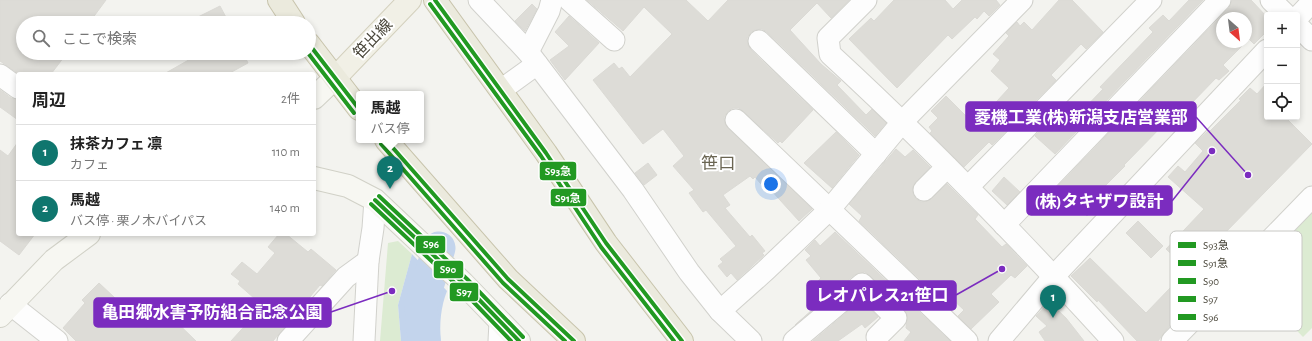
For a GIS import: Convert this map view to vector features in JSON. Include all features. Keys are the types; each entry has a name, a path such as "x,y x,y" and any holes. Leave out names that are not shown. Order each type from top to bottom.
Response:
{"highway":[{"path":"279,0 289,16"},
{"path":"434,0 546,153 606,243 682,341"},
{"path":"316,53 356,104"},
{"path":"389,143 508,279 574,341"}],"main road":[{"name":"笹出線","path":"335,78 410,0"}],"street":[{"path":"479,0 533,58 633,190 689,272 720,311 751,341"},
{"path":"500,90 533,58 552,0"},
{"path":"569,0 614,40"},
{"path":"866,0 828,38 830,54 903,121 1054,276 1113,341"},
{"path":"720,311 766,270 830,209 903,121 1022,0"},
{"path":"968,187 1150,0"},
{"path":"1004,225 1220,0"},
{"path":"1270,0 1283,12"},
{"path":"1300,15 1312,2"},
{"path":"1300,28 1312,40"},
{"path":"759,41 876,154"},
{"path":"1010,337 1054,276 1264,53"},
{"path":"0,75 16,87"},
{"path":"316,96 335,78"},
{"path":"736,120 967,341"},
{"path":"924,190 947,167"},
{"path":"316,178 348,186 375,200 463,283 499,331 519,341"},
{"path":"1279,231 1312,197"},
{"path":"364,341 368,261 373,228 375,200"},
{"path":"57,341 5,310 54,260 86,236"},
{"path":"288,341 346,276 368,261"},
{"path":"794,341 862,284 896,318 878,337"},
{"path":"1172,341 1182,331"}],"green space":[{"path":"1312,209 1312,328 1303,337 1297,331 1302,331 1302,231 1291,231"},
{"path":"398,241 412,254 398,305 401,341 380,341 388,243"}],"water":[{"path":"412,254 447,291 441,315 441,341 401,341 398,305"}],"building":[{"path":"0,0 106,0 94,16 16,16 16,60 62,60 53,72 16,72 0,61"},
{"path":"587,0 686,0 708,21 728,0 849,0 831,18 817,3 790,30 821,64 841,81 837,85 866,115 872,109 886,123 875,136 767,32 762,29 751,32 747,38 748,45 751,50 813,110 782,143 780,141 778,143 739,108 733,108 728,111 724,117 725,124 812,209 799,221 770,189 767,191 755,177 753,179 750,176 723,195 730,205 725,208 750,237 752,235 765,251 762,253 764,255 737,280 731,273 727,277 718,266 723,262 720,259 736,246 706,210 703,212 689,193 694,190 673,166 684,156 663,129 643,144 593,80 614,63 619,69 622,67 630,77 672,34 644,7 623,31"},
{"path":"894,0 945,0 953,9 962,0 996,0 1000,5 989,16 984,11 977,19 975,17 952,39 948,35 897,88 849,39 871,18 874,21"},
{"path":"1059,0 1072,0 1103,32 1086,49 1081,44 1051,75 1056,80 992,145 989,142 964,167 930,133 932,131 929,127 938,118 931,111 946,96 975,125 1009,88 991,71 1000,60 993,54 1009,36 1006,33 1017,22 1020,26 1024,22 1032,30"},
{"path":"1189,0 1203,0 1055,154 1035,136 1067,103 1079,114 1103,89 1100,87 1153,32 1149,28 1163,15 1169,21"},
{"path":"1232,0 1251,0 1264,14 1264,34 1254,44 1252,42 1252,12 1225,12 1229,8"},
{"path":"532,4 537,9 525,31 515,21"},
{"path":"220,6 225,16 200,16"},
{"path":"569,16 599,43 565,80 550,60 569,46 555,32"},
{"path":"1216,22 1216,48 1240,48 1223,65 1229,71 1219,80 1216,78 1187,108 1192,113 1175,129 1167,121 1094,197 1100,203 1087,216 1057,187"},
{"path":"189,60 246,60 248,63 232,72 168,72"},
{"path":"1264,86 1264,120 1288,120 1312,144 1227,231 1183,231 1204,209 1168,177 1178,166 1185,172 1203,151 1195,143 1209,130 1210,131 1241,100 1239,99 1250,88 1257,94"},
{"path":"0,90 11,98 16,99 16,119 0,107"},
{"path":"836,132 859,155 832,188 804,163"},
{"path":"16,145 16,236 33,236 19,255 0,241 0,150 8,156"},
{"path":"896,149 905,157 913,150 930,167 913,187 913,193 916,199 921,202 927,201 947,184 978,215 975,219 1002,247 1006,244 1027,266 1015,278 1011,275 991,294 999,302 971,329 958,316 964,310 936,284 930,289 859,221 862,216 849,204"},
{"path":"648,163 657,175 644,185 635,173"},
{"path":"1004,177 1020,192 1007,205 992,191"},
{"path":"1138,221 1163,246 1151,258 1126,233"},
{"path":"835,232 950,341 904,341 911,332 906,328 907,315 865,272 854,275 795,325 830,294 818,281 821,278 806,260 811,256 805,250 815,240 820,246"},
{"path":"277,236 288,236 308,252 311,249 336,270 322,286 320,285 273,341 231,341 263,306 238,284 240,281 231,274 242,262 257,274 275,253 268,247"},
{"path":"1170,245 1170,253 1166,249"},
{"path":"1090,258 1146,313 1170,288 1170,326 1158,341 1137,341 1098,300 1097,302 1071,276"},
{"path":"99,283 147,328 164,310 196,341 76,341 63,328 85,303 82,300"},
{"path":"861,300 878,317 865,328 862,324 838,341 813,341"},
{"path":"1049,302 1066,318 1084,341 1045,341 1039,332 1047,326 1036,316"}],"waterway":[{"path":"424,341 421,306 439,248"}],"transit line":[{"name":"S93急","path":"435,0 546,153 606,243 682,341"},
{"name":"S91急","path":"430,4 541,156 601,247 674,341"},
{"name":"S93急","path":"316,53 356,105"},
{"name":"S91急","path":"313,60 354,113"},
{"name":"S93急","path":"389,143 508,279 574,341"},
{"name":"S91急","path":"381,144 503,283 565,341"},
{"name":"S96","path":"379,196 467,279 523,337"},
{"name":"S90","path":"375,200 463,283 519,341"},
{"name":"S97","path":"371,204 459,287 511,341"}],"place":[{"name":"(株)タキザワ設計","path":"1212,151"},
{"name":"菱機工業(株)新潟支店営業部","path":"1248,175"},
{"name":"馬越","path":"390,189"},
{"name":"レオパレス21笹口","path":"1002,269"},
{"name":"亀田郷水害予防組合記念公園","path":"392,291"},
{"name":"抹茶カフェ 凛","path":"1053,318"}],"district":[{"name":"笹口","path":"718,163"}]}
